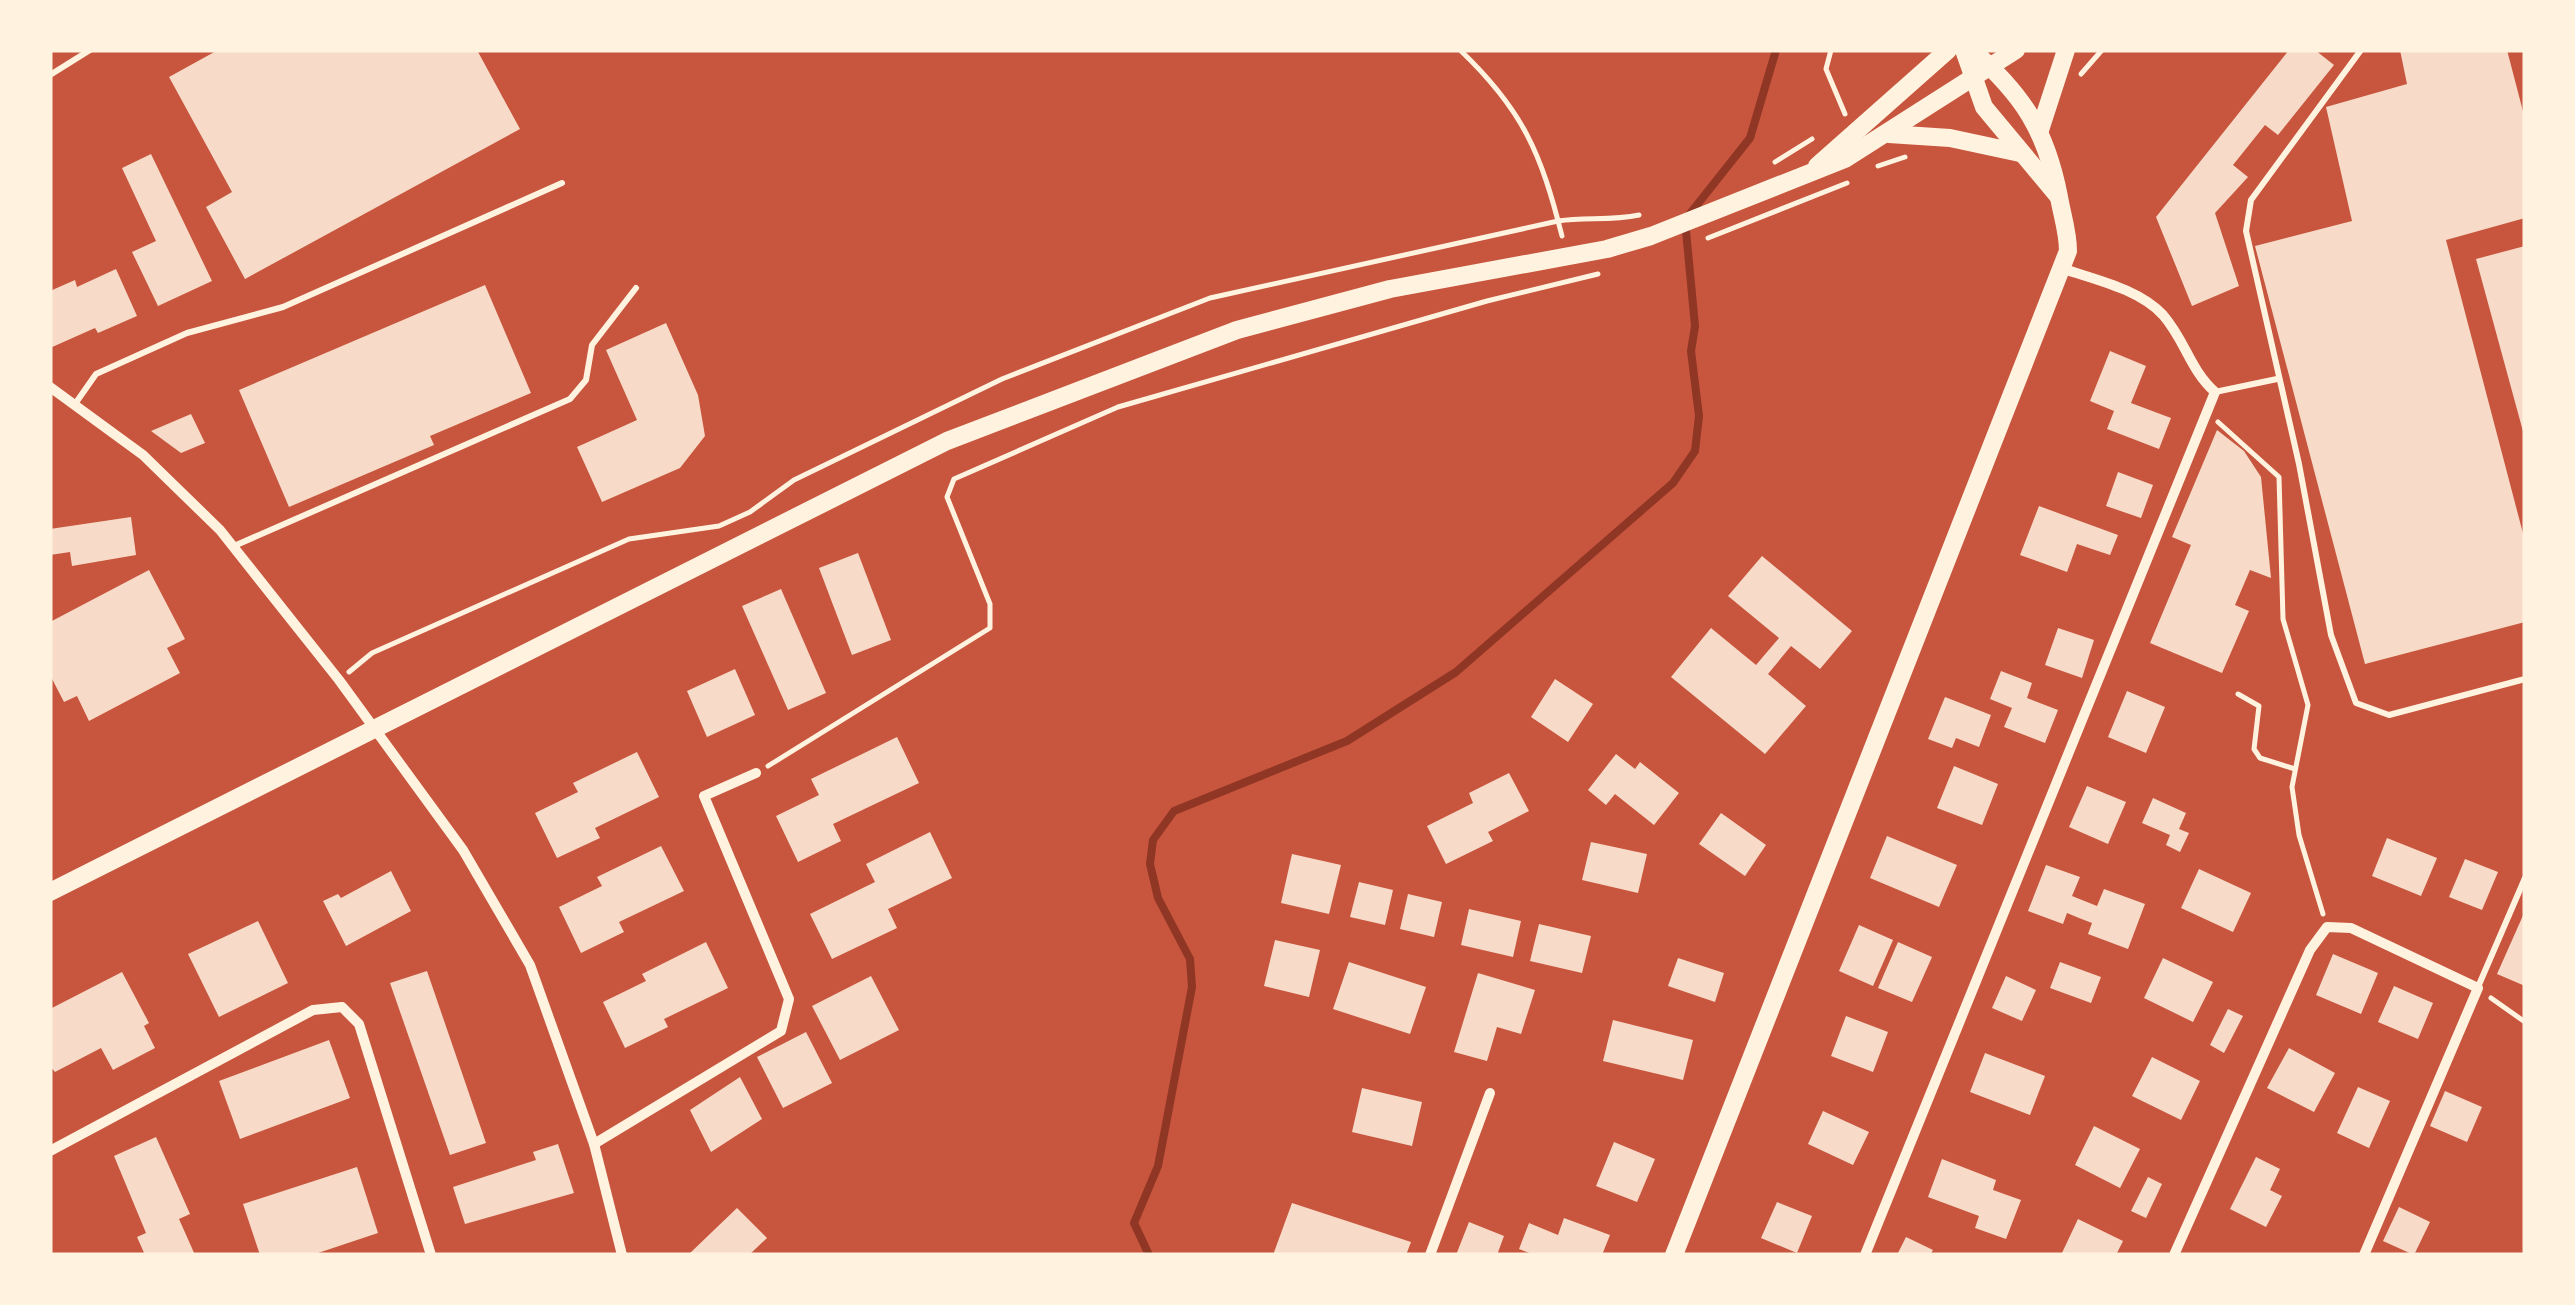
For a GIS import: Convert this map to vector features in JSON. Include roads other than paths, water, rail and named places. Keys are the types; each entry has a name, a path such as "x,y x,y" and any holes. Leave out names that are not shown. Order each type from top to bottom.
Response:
{"main road":[{"path":"1813,170 1948,50"},
{"path":"1964,50 1984,108 2058,196"},
{"path":"1674,1255 2064,269 2068,236 2056,170 2040,130 2014,88 1972,50"},
{"path":"50,892 947,441 1090,383 1237,330 1390,290 1606,249 1651,236 1845,159 2016,50"},
{"path":"2040,130 2066,50"},
{"path":"1888,134 1950,138 2020,153"}],"street":[{"path":"1866,1255 2215,392 2195,374 2162,314 2140,297 2064,269"},
{"path":"50,387 143,455 233,546 462,850 530,965 594,1144 622,1255"},
{"path":"594,1144 780,1031 789,999 704,796 756,773"},
{"path":"2174,1255 2310,950 2327,926 2350,928 2478,988 2364,1255"},
{"path":"50,1151 313,1010 342,1007 358,1024 431,1255"},
{"path":"1430,1255 1490,1093"}],"lane":[{"path":"50,75 90,50"},
{"path":"2361,50 2251,200 2246,232 2276,379 2299,464 2330,636 2356,703 2389,716 2525,679"},
{"path":"74,405 96,374 187,332 283,307 562,184"},
{"path":"233,546 570,399 586,380 592,346 636,288"},
{"path":"2215,392 2276,379"},
{"path":"2478,988 2525,878"}],"waterway":[{"path":"1149,1255 1134,1223 1158,1166 1192,987 1190,959 1158,898 1150,864 1153,840 1174,811 1347,741 1456,672 1673,483 1695,451 1699,416 1691,351 1695,326 1685,220 1750,138 1776,50"}]}
